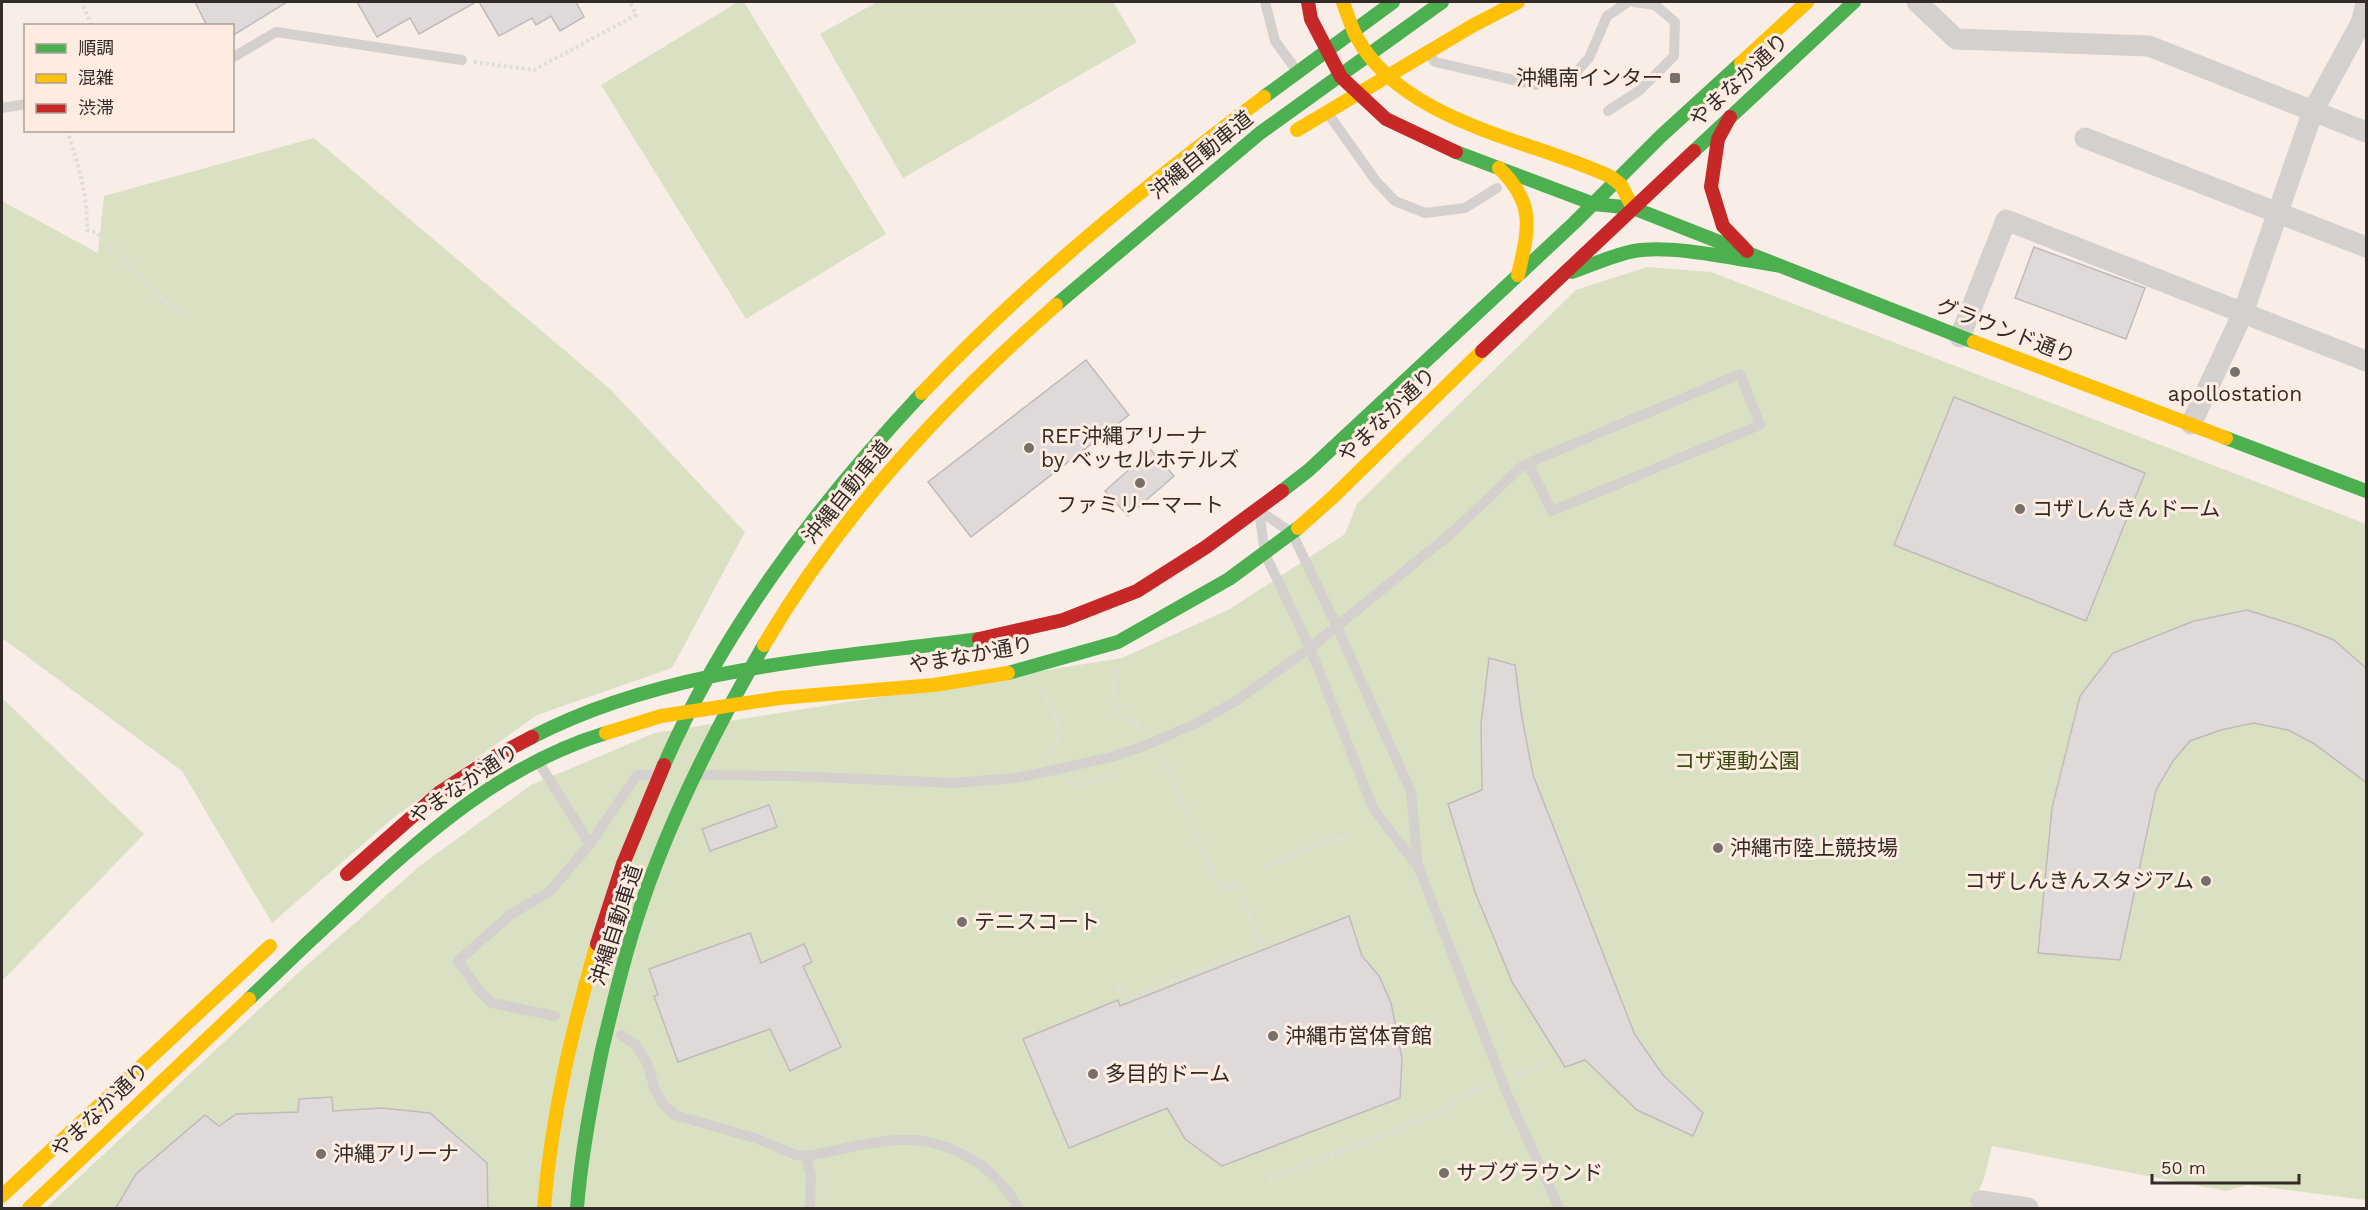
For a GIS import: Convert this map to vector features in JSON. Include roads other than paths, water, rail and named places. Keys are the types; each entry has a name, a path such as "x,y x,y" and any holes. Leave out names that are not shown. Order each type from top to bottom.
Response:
{"main road":[{"name":"グラウンド通り","path":"1308,2 1311,19 1341,77 1386,119 1459,153 1594,204 1633,208 1960,337 2367,491"},
{"path":"1343,2 1348,21 1371,61 1411,95 1471,125 1617,180 1633,208"},
{"path":"1278,68 1358,2"},
{"name":"沖縄自動車道","path":"577,1209 579,1180 592,1096 618,980 644,896 682,801 735,696 775,626 822,554 876,484 944,411 1018,338 1094,270 1258,135 1442,2"},
{"path":"1290,135 1472,26 1518,2"},
{"name":"やまなか通り","path":"334,886 440,792 494,757 556,724 608,704 725,672 989,638 1062,620 1137,591 1259,510 1309,470 1807,2"},
{"name":"やまなか通り","path":"29,1209 289,960 413,845 466,804 504,778 537,760 595,736 661,716 779,698 934,685 1020,671 1118,642 1229,579 1292,533 1333,497 1554,281 1854,2"},
{"name":"沖縄自動車道","path":"544,1209 546,1178 560,1093 587,974 615,889 652,791 704,686 748,612 796,542 853,469 921,393 1015,300 1130,200 1393,8"},
{"path":"1130,200 1251,90"},
{"path":"1730,117 1718,139 1710,187 1724,226 1749,253"},
{"path":"1499,168 1520,191 1526,208 1528,230 1518,275"},
{"path":"1554,281 1584,266 1633,252 1652,250 1689,252 1781,266"},
{"path":"944,411 1121,268"},
{"name":"やまなか通り","path":"2,1196 276,940"}],"street":[{"path":"1917,2 1956,39 2149,46 2367,132"},
{"path":"2191,424 2243,313 2313,111 2365,17"},
{"path":"2085,138 2367,247"},
{"path":"1960,337 2006,220 2367,361"},
{"path":"1981,1201 2028,1209"}],"lane":[{"path":"1265,2 1275,41 1376,181 1395,201 1425,213 1465,208 1497,188"},
{"path":"1393,8 1435,62 1535,84 1572,77 1589,58 1607,16 1628,2"},
{"path":"1608,111 1640,90 1674,56 1675,22 1656,5 1634,2"},
{"path":"234,57 276,32 462,60"},
{"path":"2,108 24,104"},
{"path":"685,775 791,776 954,783 1016,778 1111,757 1144,746 1195,724 1236,701 1310,648 1454,531 1528,463 1740,374 1760,425 1552,511 1528,463"},
{"path":"1259,510 1292,533 1411,792 1418,866 1502,1080 1559,1209"},
{"path":"1259,510 1265,554 1310,648 1374,810 1418,866"},
{"path":"524,741 590,844"},
{"path":"555,1016 492,1003 481,993 458,961 510,915 550,891 590,844 637,775 673,775"},
{"path":"621,1035 636,1045 647,1063 655,1090 664,1105 675,1114 758,1139 796,1155 806,1156 897,1140 937,1145 972,1159 993,1175 1014,1200 1018,1209"},
{"path":"806,1156 812,1176 810,1209"}],"place":[{"name":"沖縄南インター","path":"1675,78"},
{"name":"apollostation","path":"2235,372"},
{"name":"REF沖縄アリーナ by ベッセルホテルズ","path":"1029,448"},
{"name":"ファミリーマート","path":"1140,483"},
{"name":"コザしんきんドーム","path":"2020,509"},
{"name":"沖縄市陸上競技場","path":"1718,848"},
{"name":"コザしんきんスタジアム","path":"2206,881"},
{"name":"テニスコート","path":"962,922"},
{"name":"沖縄市営体育館","path":"1273,1036"},
{"name":"多目的ドーム","path":"1093,1074"},
{"name":"沖縄アリーナ","path":"321,1154"},
{"name":"サブグラウンド","path":"1444,1173"}],"park label":[{"name":"コザ運動公園","path":"1737,761"}]}
